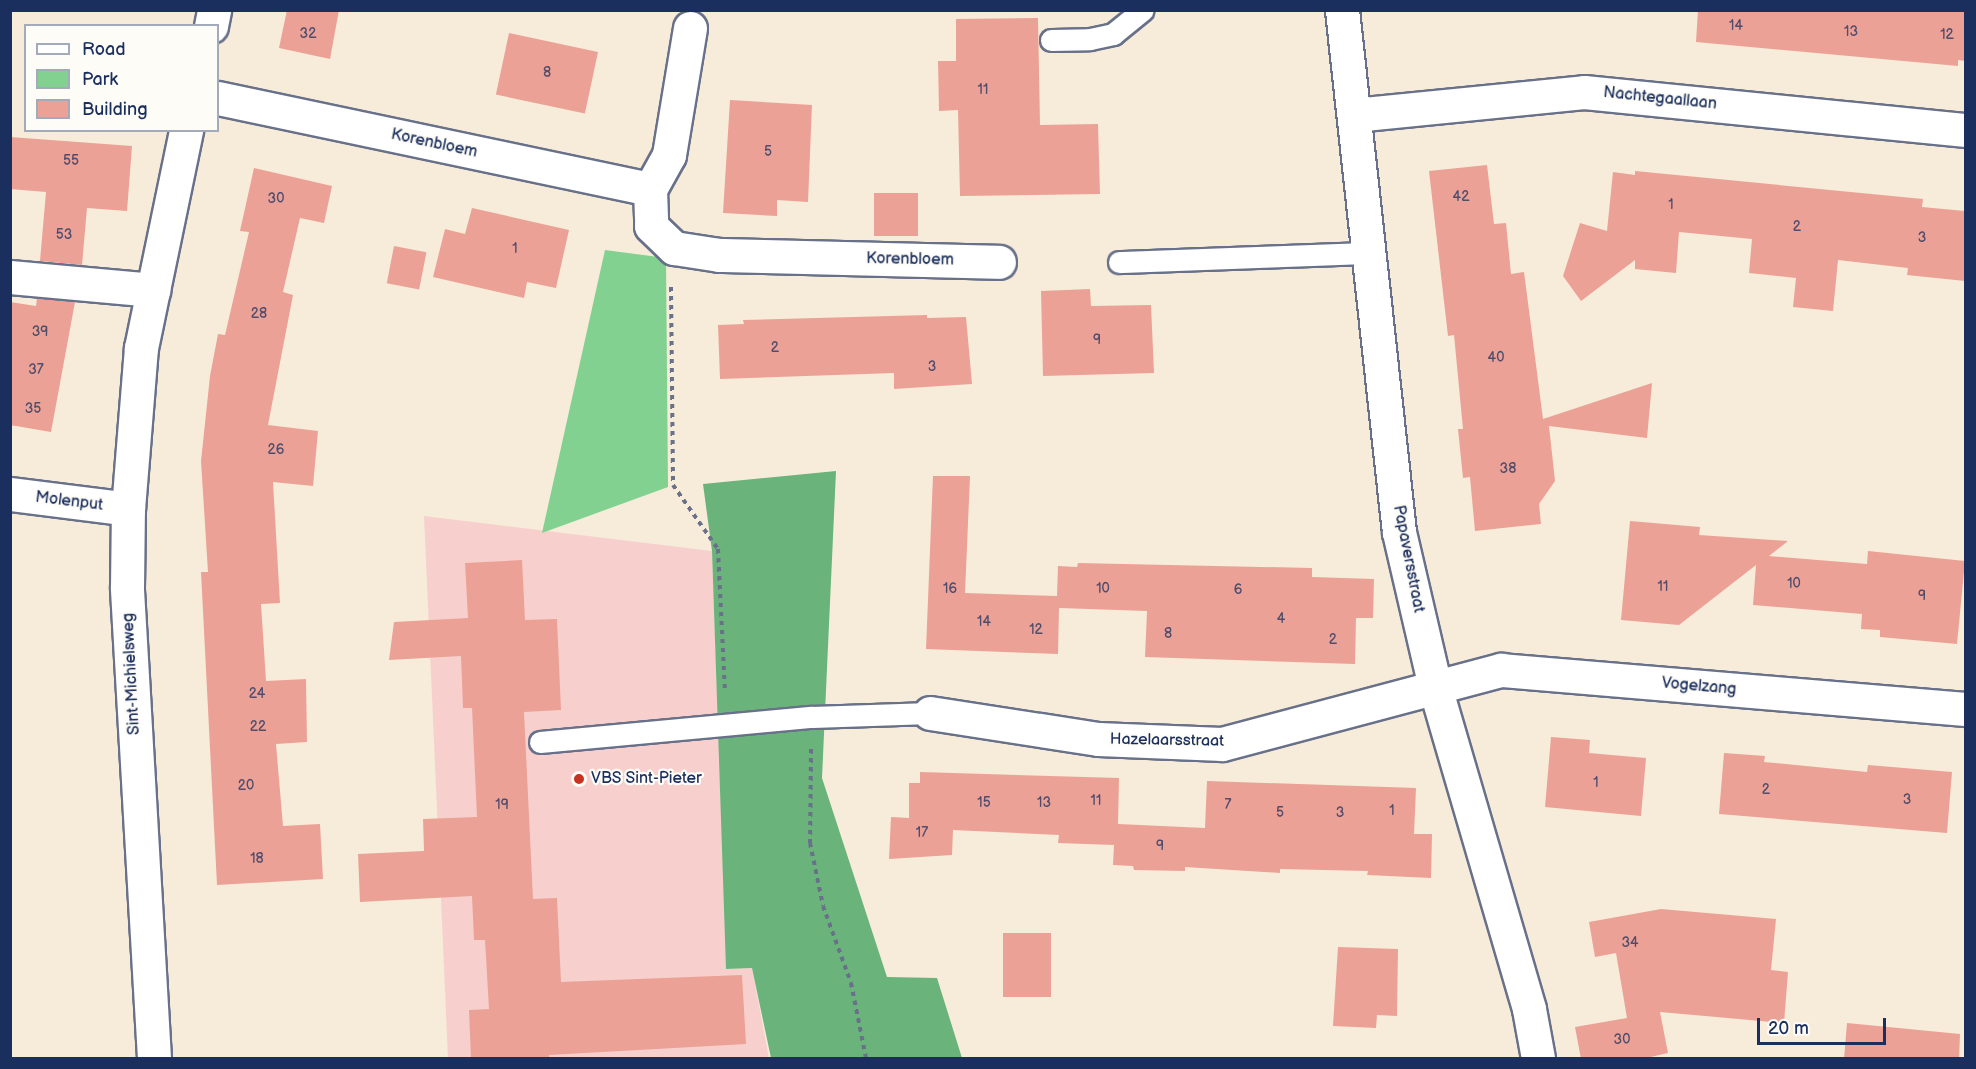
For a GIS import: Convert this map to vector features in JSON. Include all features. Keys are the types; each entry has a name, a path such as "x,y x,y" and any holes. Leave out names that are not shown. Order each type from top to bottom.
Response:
{"street":[{"name":"Papaversstraat","path":"1342,10 1399,532 1435,687 1529,1009 1538,1059"},
{"path":"674,248 651,226 650,189 669,155 690,28"},
{"name":"Nachtegaallaan","path":"1354,115 1584,92 1965,130"},
{"name":"Korenbloem","path":"219,98 650,189"},
{"name":"Sint-Michielsweg","path":"154,1059 127,587 128,509 141,348 186,132"},
{"name":"Korenbloem","path":"674,248 719,255 999,262"},
{"path":"10,277 153,290"},
{"name":"Molenput","path":"10,494 128,509"},
{"name":"Vogelzang","path":"1435,687 1501,670 1965,709"},
{"name":"Hazelaarsstraat","path":"930,712 1098,739 1222,744 1435,687"}],"lane":[{"path":"1051,40 1090,39 1113,34 1143,10"},
{"path":"1119,262 1369,254"},
{"path":"540,742 812,717 930,712"}],"path":[{"path":"674,248 670,261 673,486 718,549 726,725"},
{"path":"812,717 810,843 823,906 852,983 866,1059"}],"shaded area":[{"name":"VBS Sint-Pieter","path":"424,516 712,551 727,969 752,968 769,1058 448,1058"}],"green space":[{"path":"605,250 666,258 668,487 542,533"},
{"path":"836,471 822,778 887,977 937,978 962,1058 771,1058 752,968 726,969 712,551 703,484"}],"building":[{"path":"287,10 339,10 330,59 279,48"},
{"path":"1698,10 1965,10 1965,61 1958,60 1958,66 1696,42"},
{"path":"1038,18 1040,125 1098,124 1100,194 960,196 958,110 939,111 938,61 956,61 956,19"},
{"path":"509,33 598,52 585,114 496,95"},
{"path":"730,100 812,105 808,202 777,200 777,216 723,213"},
{"path":"10,137 132,146 127,211 87,208 82,265 40,261 46,192 10,189"},
{"path":"1487,165 1494,224 1506,223 1511,274 1524,272 1543,419 1652,383 1647,438 1549,426 1555,481 1539,504 1541,524 1475,531 1470,477 1463,478 1458,429 1463,429 1454,335 1448,336 1429,171"},
{"path":"254,168 332,186 324,223 300,218 283,292 293,295 268,425 318,431 313,486 273,482 280,603 261,604 266,681 306,679 307,742 276,744 283,826 320,824 323,879 217,885 201,572 208,572 201,461 210,376 218,334 225,335 249,232 240,231"},
{"path":"1635,171 1923,199 1922,207 1965,211 1965,281 1907,275 1908,268 1838,260 1833,311 1793,307 1796,278 1749,273 1752,239 1679,232 1676,273 1635,269 1635,260 1581,301 1563,276 1580,223 1607,231 1613,172 1635,175"},
{"path":"874,193 918,193 918,236 874,236"},
{"path":"472,208 569,230 556,288 527,282 524,298 433,277 445,229 465,234"},
{"path":"394,246 426,252 419,290 387,283"},
{"path":"1090,289 1091,306 1151,305 1154,373 1043,376 1041,291"},
{"path":"37,298 75,302 51,432 10,425 10,302 36,306"},
{"path":"927,315 927,318 966,317 972,384 894,389 894,373 720,379 718,325 744,324 743,320"},
{"path":"933,476 970,476 965,593 1057,596 1058,566 1077,567 1078,563 1312,568 1312,577 1374,579 1373,618 1356,618 1355,664 1145,657 1147,611 1059,608 1058,654 926,649"},
{"path":"1630,521 1700,527 1699,535 1788,541 1769,556 1867,564 1868,551 1965,561 1957,644 1880,637 1880,630 1861,629 1862,614 1753,605 1756,565 1679,625 1621,620"},
{"path":"522,560 525,620 557,619 561,710 524,712 533,899 557,898 561,982 742,975 746,1044 549,1055 549,1059 471,1059 469,1010 489,1009 485,940 474,940 472,896 360,902 358,854 424,851 423,819 477,817 472,708 463,708 461,656 389,660 394,622 468,618 465,563"},
{"path":"1551,737 1590,740 1589,753 1646,758 1641,816 1545,807"},
{"path":"1724,753 1765,756 1764,762 1867,772 1868,765 1952,772 1947,833 1719,814"},
{"path":"920,772 1119,778 1118,824 1205,828 1207,781 1416,788 1414,834 1432,834 1431,878 1367,875 1368,871 1280,869 1280,873 1185,867 1185,871 1134,870 1133,866 1113,865 1114,845 1058,843 1059,835 953,830 952,855 889,859 891,817 909,818 909,783 920,783"},
{"path":"1661,909 1776,919 1771,970 1788,972 1784,1023 1660,1012 1668,1053 1642,1059 1581,1059 1575,1027 1627,1018 1616,953 1595,957 1589,922"},
{"path":"1003,933 1051,933 1051,997 1003,997"},
{"path":"1338,947 1398,949 1397,1016 1377,1015 1376,1028 1333,1026"},
{"path":"1847,1023 1960,1034 1959,1059 1844,1059"}],"place":[{"name":"VBS Sint-Pieter","path":"579,779"}]}
